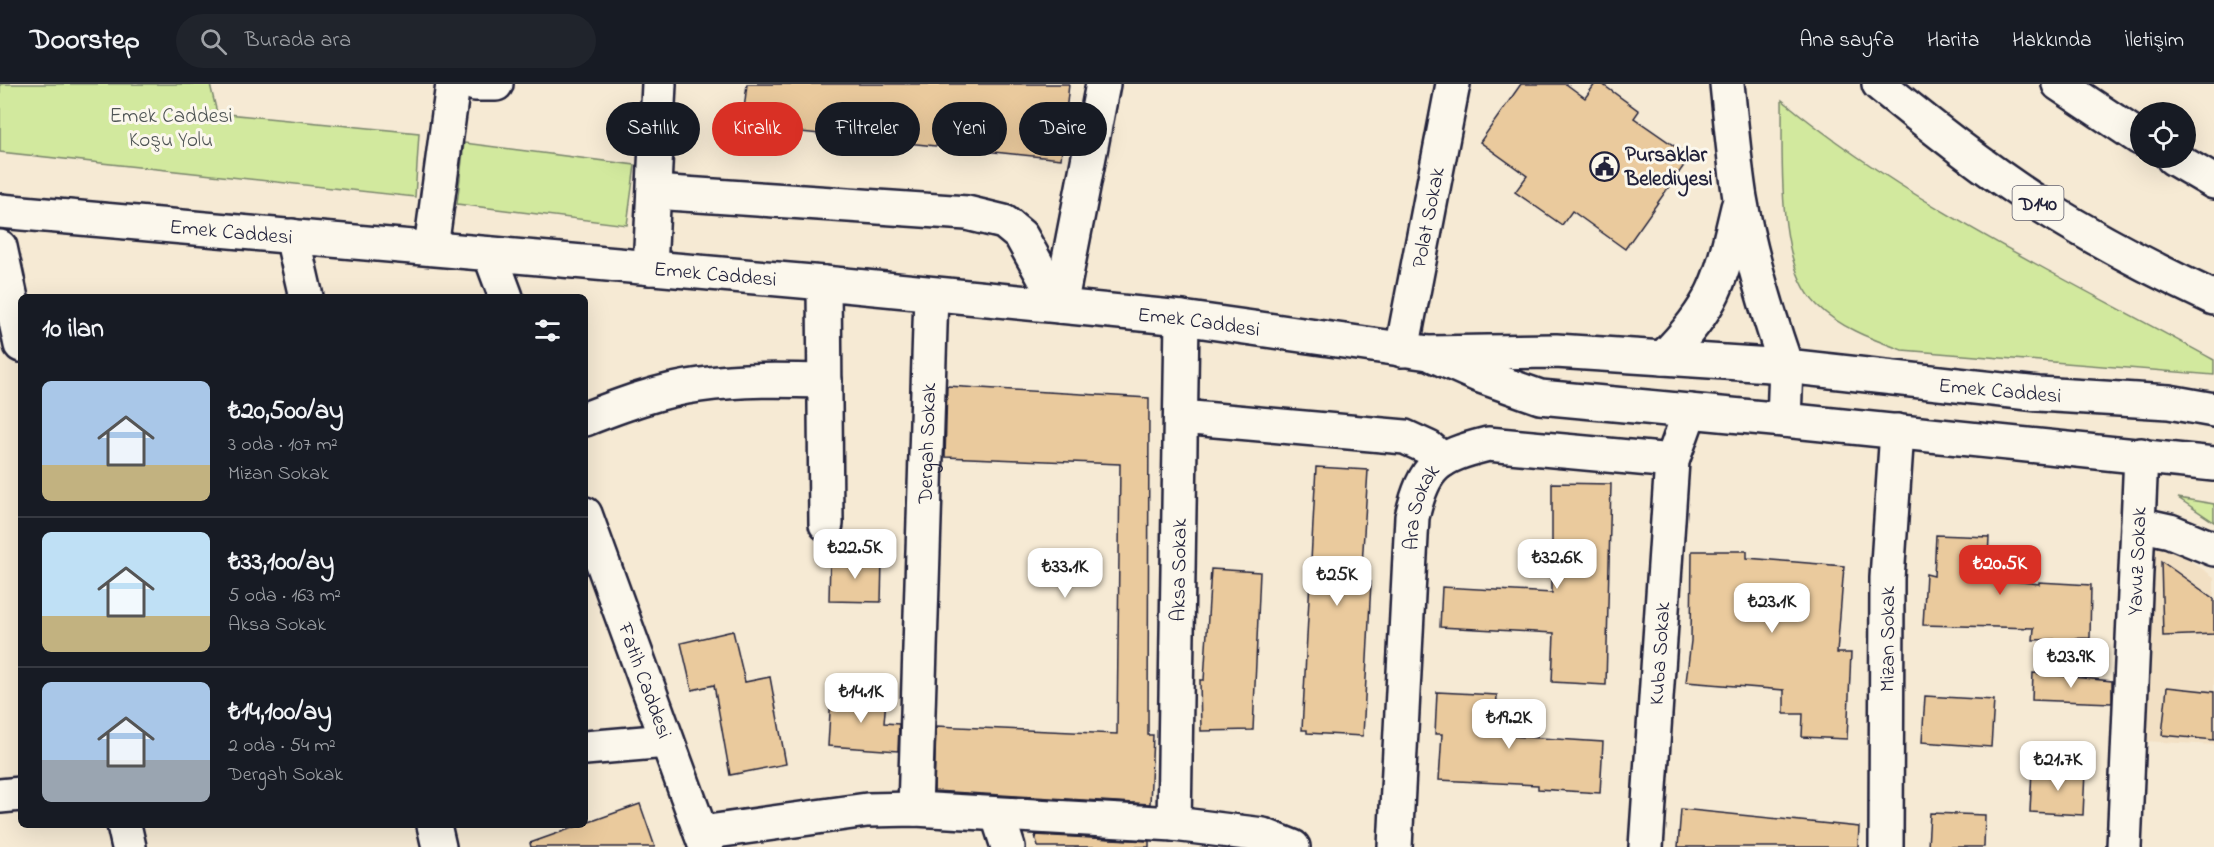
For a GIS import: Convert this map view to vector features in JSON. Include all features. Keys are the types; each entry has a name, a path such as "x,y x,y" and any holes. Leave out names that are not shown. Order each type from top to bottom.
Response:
{"main road":[{"path":"431,248 453,84"},
{"path":"475,84 496,84"},
{"path":"650,268 659,84"},
{"path":"1060,306 1103,84"},
{"name":"Polat Sokak","path":"1415,352 1453,84"},
{"path":"1727,84 1740,196 1759,284 1785,366 1784,420"},
{"name":"D140","path":"1879,84 1982,165 2044,207 2108,244 2214,298"},
{"path":"2059,84 2130,131"},
{"path":"2190,168 2214,182"},
{"path":"654,192 967,213 1004,222 1021,236 1060,306"},
{"path":"1664,358 1703,315 1713,296 1722,273 1740,196"},
{"name":"Emek Caddesi","path":"0,211 431,248 1182,318 1415,352 1556,351 1785,366 2038,394 2169,402 2214,410"},
{"path":"292,236 305,294"},
{"path":"0,247 18,331"},
{"path":"490,254 505,294"},
{"path":"824,284 826,524"},
{"name":"Dergah Sokak","path":"915,809 931,294"},
{"name":"Aksa Sokak","path":"1174,824 1182,318"},
{"path":"1415,352 1540,397 2214,464"},
{"path":"588,418 631,403 699,385 761,380 825,381"},
{"path":"1672,461 1689,411"},
{"path":"1181,417 1406,437 1429,448 1443,460"},
{"name":"Mizan Sokak","path":"1886,847 1887,578 1897,431"},
{"name":"Ara Sokak","path":"1395,847 1412,517 1419,488 1428,472 1443,460 1461,451 1488,444 1672,461"},
{"name":"Yavuz Sokak","path":"2124,847 2141,455"},
{"name":"Kuba Sokak","path":"1646,847 1672,461"},
{"name":"Fatih Caddesi","path":"588,522 703,840"},
{"path":"2138,525 2170,531 2214,549"},
{"path":"588,748 667,741"},
{"path":"0,796 18,794"},
{"path":"703,840 867,810 915,809 998,816 1174,824 1263,835 1293,847"},
{"path":"998,816 1008,847"},
{"path":"125,828 129,847"},
{"path":"435,828 439,847"}],"shaded area":[{"path":"2156,537 2214,577 2214,745 2145,741"}],"green space":[{"name":"Emek Caddesi Koşu Yolu","path":"0,84 210,84 217,113 419,133 415,197 0,152"},
{"path":"1782,100 1831,138 1936,207 2214,360 2214,375 1902,350 1857,332 1836,320 1817,305 1803,286 1794,263 1784,208"},
{"path":"464,143 635,165 627,225 457,204"},
{"path":"2178,498 2214,504 2214,522"}],"building":[{"path":"747,84 1069,84 1067,102 1019,102 1019,155 1007,153 1007,102 932,102 932,146 920,144 920,102 815,102 815,134 803,132 803,102 745,102"},
{"name":"Pursaklar Belediyesi","path":"1521,84 1566,84 1585,98 1595,84 1602,84 1639,111 1634,118 1690,157 1625,249 1572,211 1562,225 1515,192 1527,176 1480,142"},
{"path":"1032,156 1061,156 1061,159"},
{"path":"947,386 1149,398 1148,735 1153,735 1150,804 934,791 936,726 1117,734 1120,464 945,457"},
{"path":"1316,467 1368,470 1361,581 1371,582 1363,736 1307,733 1307,730 1302,730"},
{"path":"1552,483 1611,484 1606,685 1552,682 1554,633 1440,627 1442,587 1552,593"},
{"path":"1936,535 1989,537 1987,578 2039,584 2039,582 2091,585 2090,638 2033,640 2034,628 1923,625 1926,574 1934,576"},
{"path":"1692,551 1747,551 1747,558 1844,566 1837,653 1851,653 1847,739 1802,737 1803,714 1784,714 1784,690 1686,682 1691,641"},
{"path":"830,558 882,560 881,602 829,601"},
{"path":"2161,561 2214,599 2214,634 2163,636"},
{"path":"1211,569 1260,572 1253,730 1201,731 1200,680 1204,680"},
{"path":"733,631 745,682 770,677 786,764 730,775 714,685 692,690 681,643"},
{"path":"2033,673 2112,681 2112,703 2032,700"},
{"path":"2167,687 2214,692 2214,740 2162,735"},
{"path":"1437,692 1497,695 1495,735 1603,742 1600,793 1538,789 1538,785 1439,780 1442,734 1435,734"},
{"path":"831,695 886,699 884,723 899,724 898,751 828,746"},
{"path":"1925,696 1994,700 1991,747 1922,742"},
{"path":"2032,769 2085,772 2083,815 2030,812"},
{"path":"640,804 655,847 531,847 530,843 572,828 588,828 588,822"},
{"path":"1681,809 1859,827 1858,847 1678,847"},
{"path":"1930,813 1985,815 1984,847 1928,847"},
{"path":"1035,835 1149,841 1149,847 1038,847"}],"place":[{"name":"Pursaklar Belediyesi","path":"1604,166"}]}
